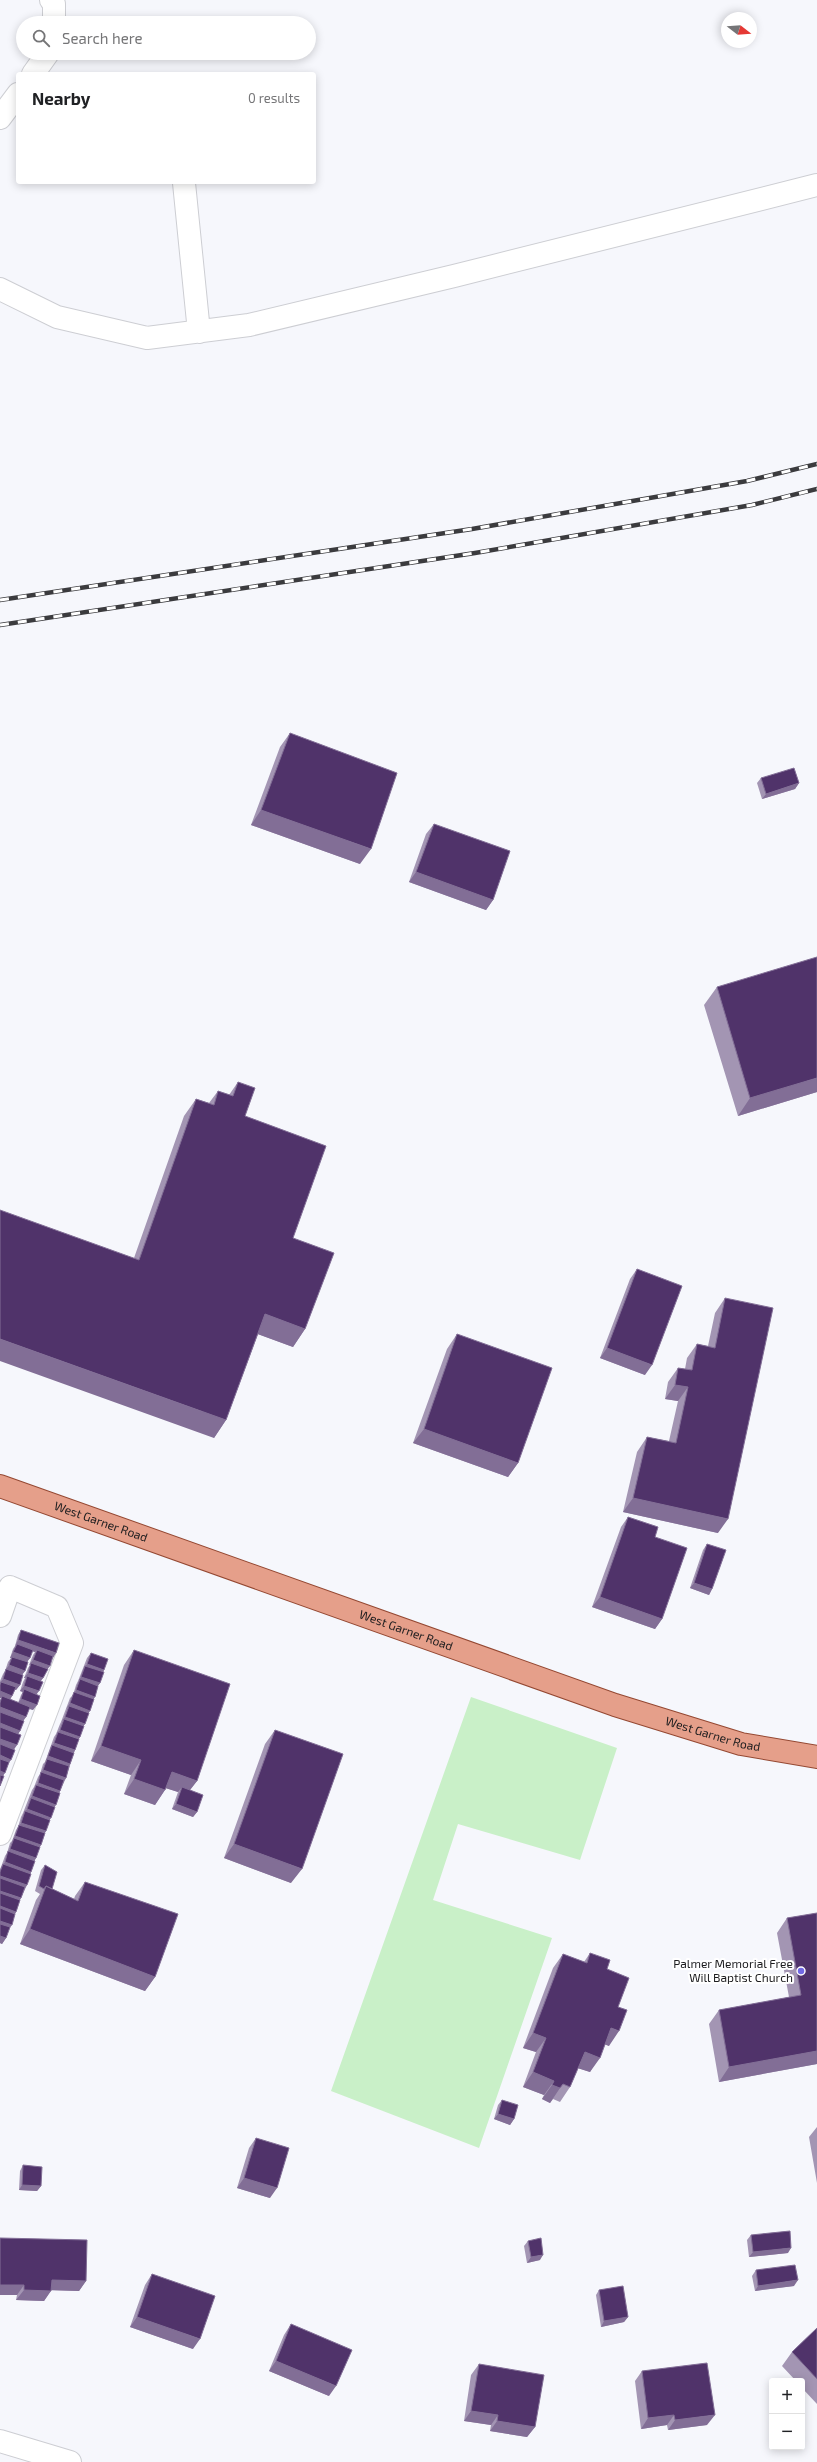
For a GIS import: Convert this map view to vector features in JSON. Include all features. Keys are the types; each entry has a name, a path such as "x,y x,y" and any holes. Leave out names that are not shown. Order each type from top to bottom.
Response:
{"main road":[{"name":"West Garner Road","path":"0,1486 615,1705 740,1744 817,1757"}],"street":[{"path":"51,0 54,4 54,16"},
{"path":"34,72 43,60"},
{"path":"0,118 16,97"},
{"path":"184,184 199,332"},
{"path":"0,290 57,317 147,338 199,332 249,325 462,274 817,184"},
{"path":"0,1616 5,1585 57,1607 72,1643 0,1834"},
{"path":"0,2441 70,2462"}],"green space":[{"path":"471,1697 617,1748 580,1860 458,1824 433,1900 552,1938 479,2148 331,2091"}],"building":[{"path":"290,733 397,773 371,849 261,810"},
{"path":"794,768 799,783 766,794 761,778"},
{"path":"434,824 510,851 493,900 416,872"},
{"path":"817,957 817,1078 750,1098 717,987"},
{"path":"238,1082 255,1088 245,1116 326,1146 293,1238 334,1253 305,1329 265,1314 226,1420 0,1339 0,1210 139,1260 196,1099 214,1105 218,1091 233,1096"},
{"path":"637,1269 682,1286 652,1365 607,1348"},
{"path":"725,1298 773,1308 728,1519 633,1498 647,1437 676,1443 688,1387 675,1385 678,1368 692,1370 697,1344 715,1348"},
{"path":"457,1334 552,1368 518,1463 424,1429"},
{"path":"628,1517 658,1527 655,1537 687,1548 662,1619 600,1597"},
{"path":"707,1544 726,1550 712,1589 694,1583"},
{"path":"21,1630 59,1643 56,1653 18,1640"},
{"path":"17,1644 33,1650 30,1658 13,1652"},
{"path":"37,1650 53,1656 50,1666 33,1660"},
{"path":"134,1650 230,1684 197,1781 172,1772 165,1790 134,1779 141,1760 101,1746"},
{"path":"91,1653 108,1659 104,1670 87,1664"},
{"path":"12,1657 28,1662 25,1671 9,1665"},
{"path":"31,1663 48,1669 43,1678 28,1673"},
{"path":"85,1666 104,1672 100,1683 81,1677"},
{"path":"6,1669 23,1675 20,1685 3,1679"},
{"path":"27,1676 43,1682 39,1691 24,1686"},
{"path":"80,1679 98,1686 95,1697 76,1690"},
{"path":"1,1682 16,1687 12,1696 0,1691"},
{"path":"24,1689 40,1696 37,1705 21,1699"},
{"path":"74,1692 94,1699 90,1711 70,1703"},
{"path":"2,1696 30,1707 26,1717 0,1707"},
{"path":"69,1706 89,1713 85,1724 65,1717"},
{"path":"0,1712 24,1721 20,1731 0,1723"},
{"path":"64,1719 84,1726 80,1737 60,1730"},
{"path":"0,1727 21,1735 17,1745 0,1739"},
{"path":"275,1730 343,1754 302,1869 234,1844"},
{"path":"58,1732 79,1739 75,1750 54,1743"},
{"path":"0,1744 15,1750 11,1760 0,1755"},
{"path":"52,1745 74,1753 70,1764 48,1756"},
{"path":"0,1759 9,1762 5,1773 0,1771"},
{"path":"47,1759 69,1766 66,1778 43,1770"},
{"path":"41,1772 64,1780 60,1791 38,1783"},
{"path":"0,1775 4,1776 0,1786"},
{"path":"36,1785 60,1793 56,1805 32,1796"},
{"path":"182,1787 203,1795 197,1812 176,1804"},
{"path":"31,1798 55,1807 51,1818 27,1809"},
{"path":"25,1811 50,1820 46,1831 21,1823"},
{"path":"19,1825 45,1833 41,1845 15,1836"},
{"path":"14,1838 40,1847 36,1858 10,1849"},
{"path":"8,1851 35,1861 31,1872 5,1862"},
{"path":"3,1864 31,1874 27,1885 0,1876"},
{"path":"45,1865 57,1872 52,1889 46,1886 44,1889 39,1886"},
{"path":"0,1878 25,1887 21,1898 0,1891"},
{"path":"85,1882 178,1914 155,1977 30,1929 46,1886 78,1901"},
{"path":"0,1893 20,1900 16,1912 0,1906"},
{"path":"0,1908 15,1914 12,1925 0,1921"},
{"name":"Palmer Memorial Free Will Baptist Church","path":"817,1913 817,2051 729,2067 719,2010 801,1995 787,1918"},
{"path":"0,1924 10,1927 6,1938 0,1936"},
{"path":"590,1953 610,1960 607,1969 629,1978 618,2007 627,2010 619,2031 611,2028 600,2058 585,2052 570,2087 563,2084 560,2088 552,2085 554,2081 533,2072 546,2038 533,2033 563,1954 587,1963"},
{"path":"502,2100 518,2105 514,2119 498,2114"},
{"path":"256,2138 289,2148 277,2188 244,2178"},
{"path":"23,2165 42,2167 41,2186 22,2185"},
{"path":"790,2231 791,2248 753,2252 751,2235"},
{"path":"0,2238 87,2240 86,2281 52,2280 51,2291 24,2290 24,2285 0,2285"},
{"path":"541,2238 543,2255 531,2257 528,2241"},
{"path":"795,2265 798,2280 758,2286 756,2270"},
{"path":"152,2274 215,2296 200,2339 137,2317"},
{"path":"623,2286 628,2317 604,2321 599,2290"},
{"path":"291,2324 352,2350 336,2386 276,2361"},
{"path":"817,2328 817,2379 792,2352"},
{"path":"707,2363 715,2415 675,2420 674,2415 648,2418 642,2371"},
{"path":"479,2364 544,2375 535,2427 497,2421 498,2415 471,2411"}],"railway":[{"path":"0,600 472,529 747,481 817,464"},
{"path":"0,625 475,553 752,505 817,489"}],"place":[{"name":"Palmer Memorial Free Will Baptist Church","path":"801,1971"}]}
